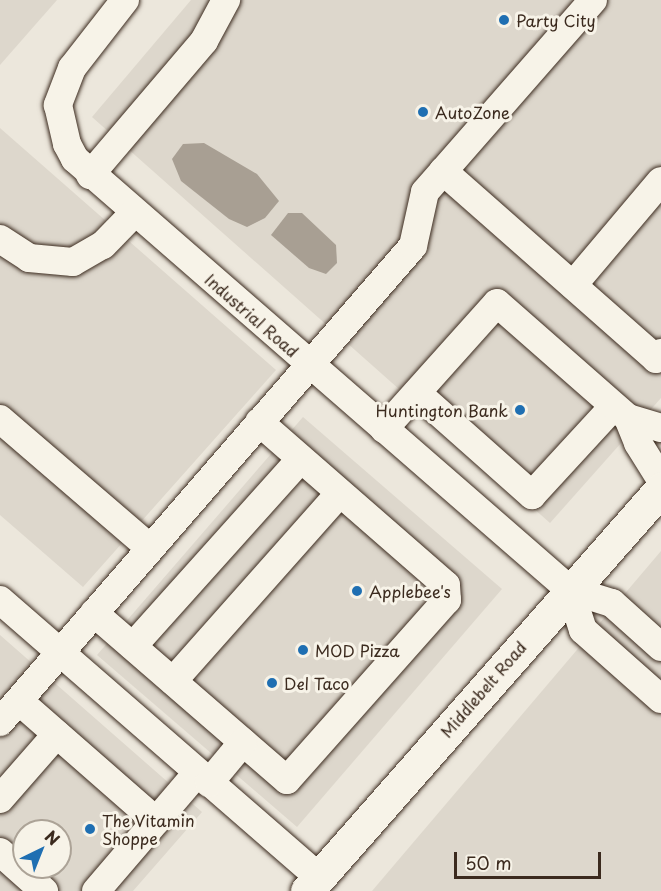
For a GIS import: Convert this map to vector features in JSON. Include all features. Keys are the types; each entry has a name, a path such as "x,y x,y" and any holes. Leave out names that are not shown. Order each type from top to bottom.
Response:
{"main road":[{"name":"Middlebelt Road","path":"313,884 661,489"}],"street":[{"name":"Industrial Road","path":"125,0 72,68 58,105 67,144 90,175 570,590"},
{"path":"90,175 204,41 226,0"},
{"path":"0,722 413,246 425,192 593,0"},
{"path":"443,171 656,359 661,353"},
{"path":"573,285 661,181"},
{"path":"0,238 30,258 73,262 103,244 134,213"},
{"path":"384,429 497,303 621,412 661,428"},
{"path":"417,393 532,495 621,412"},
{"path":"621,412 661,480"},
{"path":"0,419 150,548"},
{"path":"94,613 287,780 447,600 446,585 259,422"},
{"path":"133,646 301,459"},
{"path":"173,681 340,493"},
{"path":"570,590 612,603 661,647"},
{"path":"570,590 583,630 661,699"},
{"path":"0,600 203,778 313,884"},
{"path":"19,701 156,821"},
{"path":"0,799 57,734"},
{"path":"96,891 156,821 243,742"},
{"path":"0,852 44,891"}],"shaded area":[{"path":"0,0 57,0 0,65"},
{"path":"191,0 661,0 661,398 550,523 92,117"},
{"path":"0,128 276,370 83,587 0,515"},
{"path":"204,143 257,174 279,201 265,218 247,227 229,219 181,181 172,159 183,144"},
{"path":"288,213 302,213 336,245 337,263 326,274 309,268 271,235"},
{"path":"303,417 502,589 297,827 97,655"},
{"path":"661,551 661,891 372,891"},
{"path":"0,635 202,812 133,891 0,891"}],"place":[{"name":"Party City","path":"504,20"},
{"name":"AutoZone","path":"423,112"},
{"name":"Huntington Bank","path":"520,410"},
{"name":"Applebee's","path":"357,591"},
{"name":"MOD Pizza","path":"303,650"},
{"name":"Del Taco","path":"272,683"},
{"name":"The Vitamin Shoppe","path":"90,829"}]}
